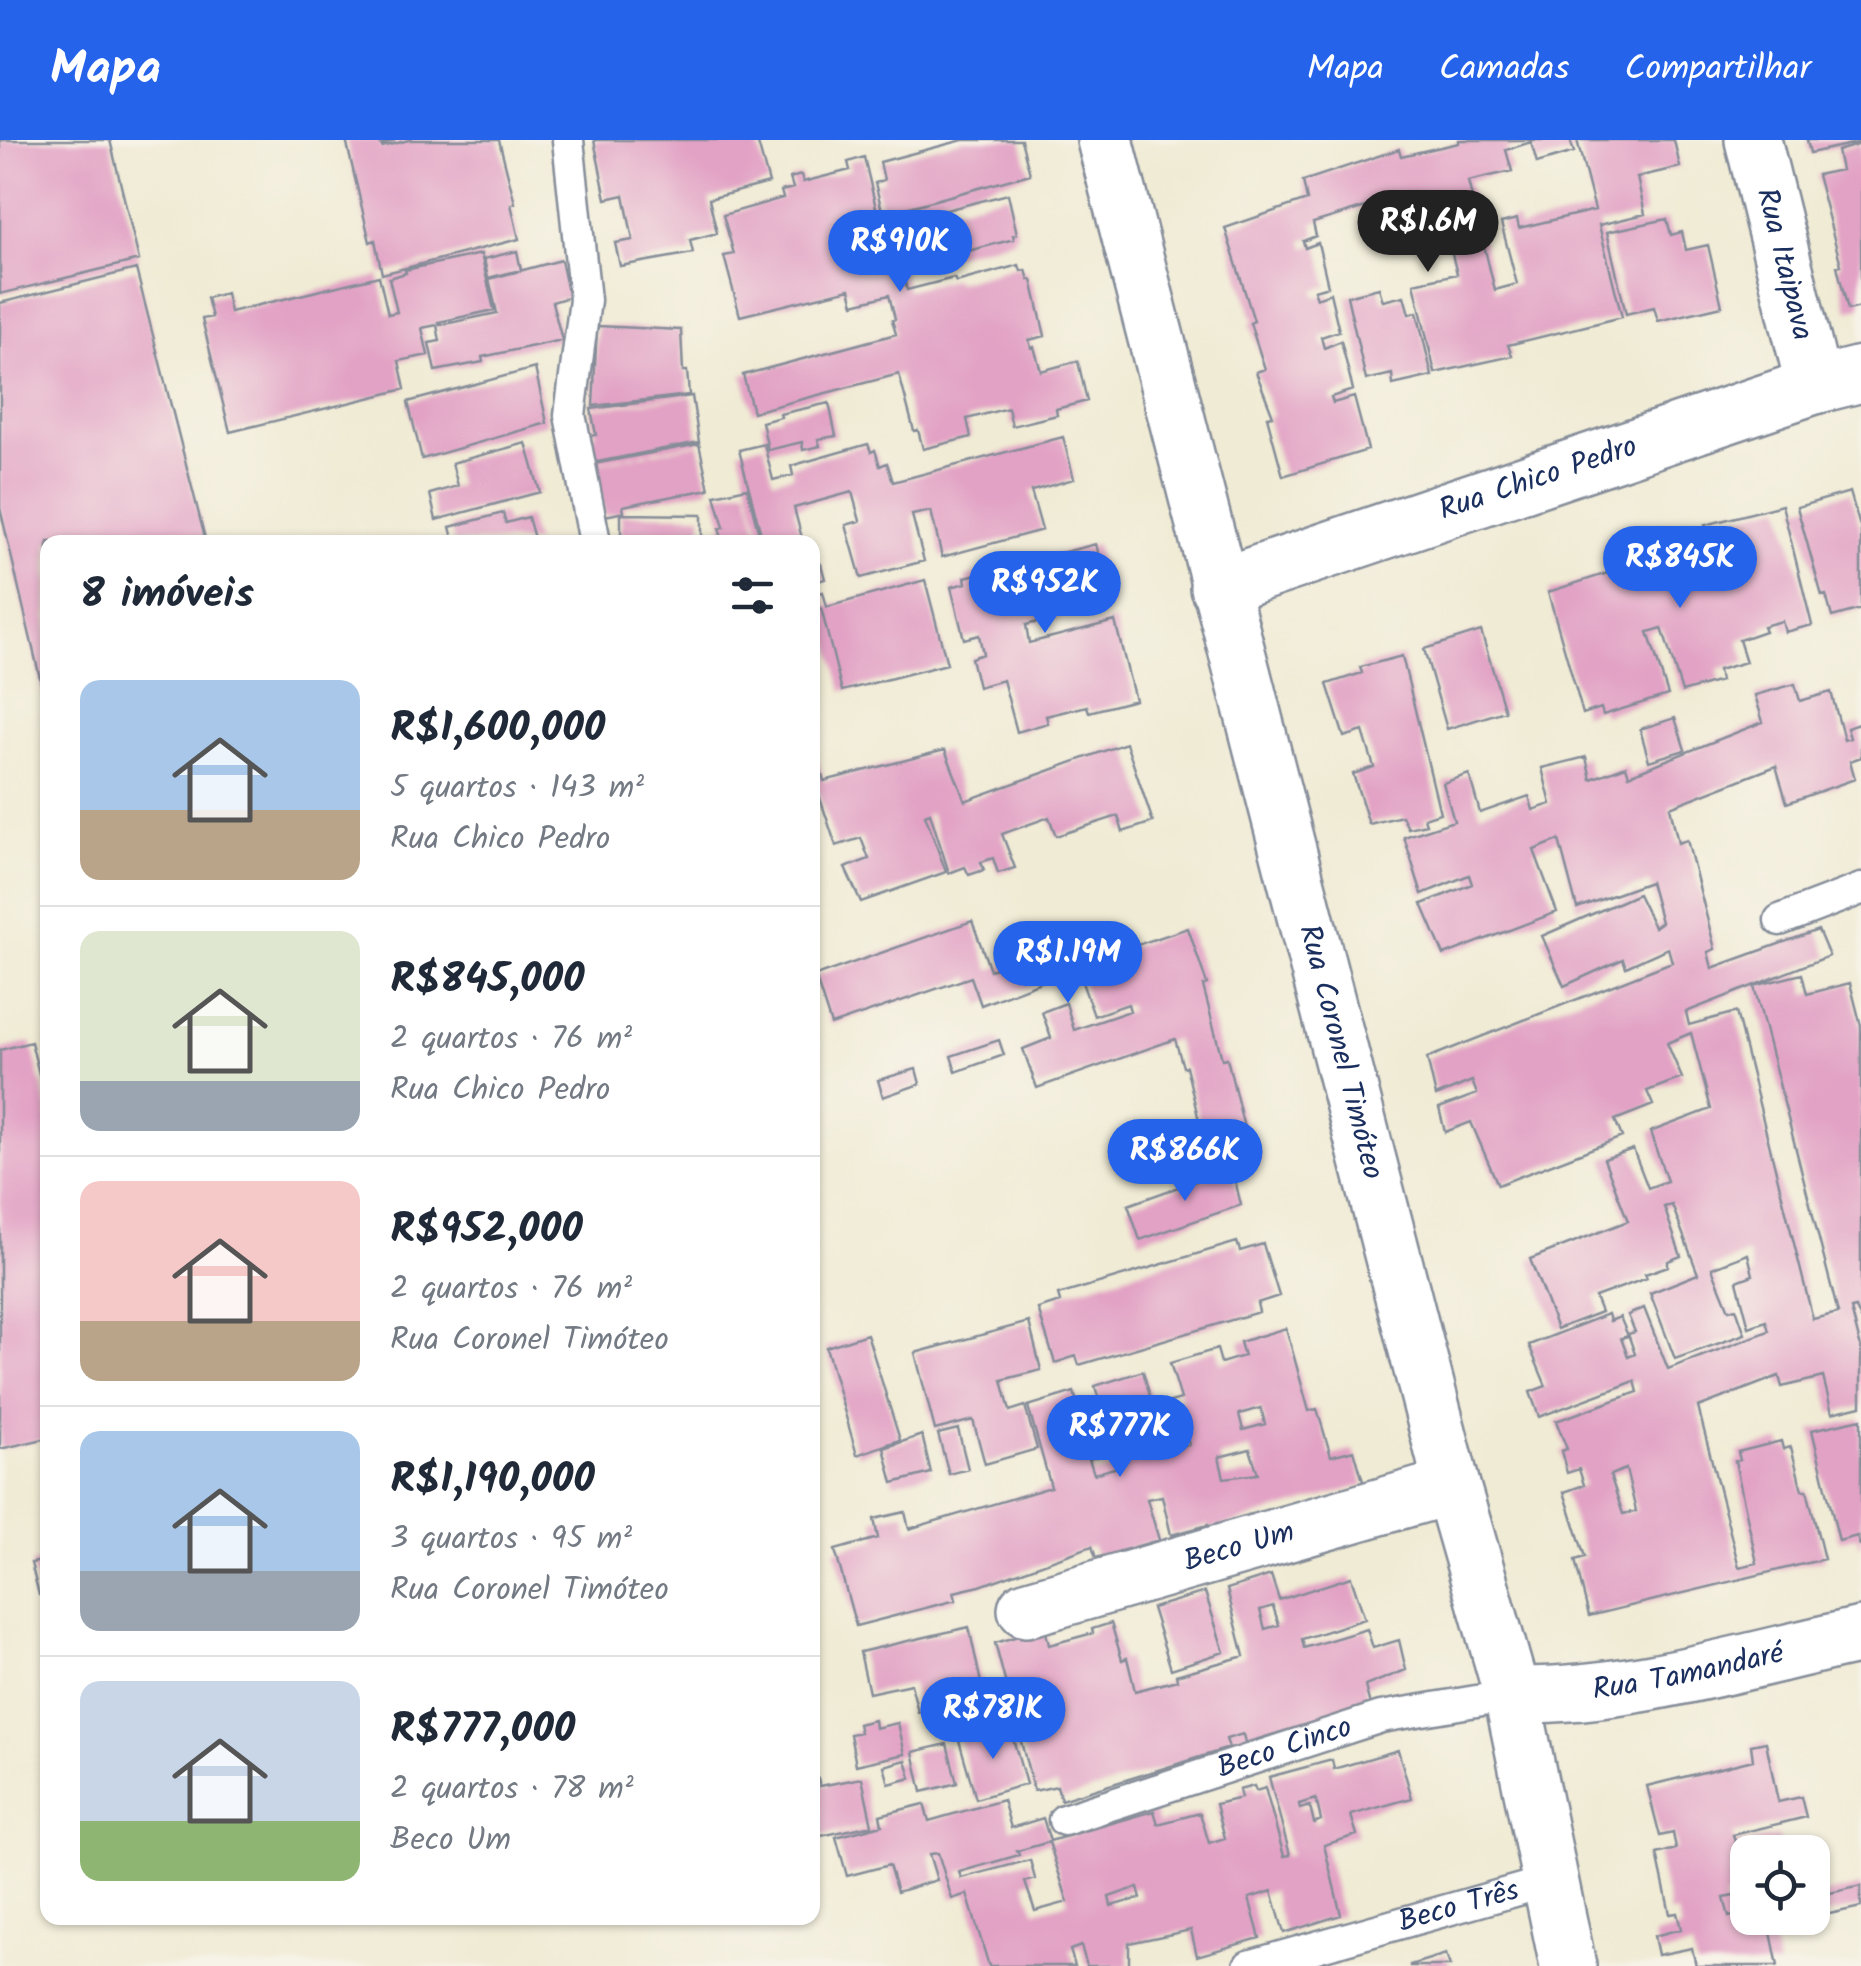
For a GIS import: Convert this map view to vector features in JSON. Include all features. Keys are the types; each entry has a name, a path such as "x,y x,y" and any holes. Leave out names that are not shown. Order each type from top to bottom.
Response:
{"street":[{"name":"Rua Coronel Timóteo","path":"1106,140 1452,1486 1512,1695 1568,1966"},
{"name":"Rua Itaipava","path":"1752,140 1838,380"},
{"name":"Rua Chico Pedro","path":"1218,587 1838,380"},
{"name":"Beco Um","path":"1026,1609 1452,1486"},
{"name":"Rua Tamandaré","path":"1512,1695 1560,1696 1615,1688 1861,1635"}],"lane":[{"path":"568,140 585,300 570,415 594,535"},
{"path":"1780,920 1861,890"},
{"name":"Beco Cinco","path":"1064,1820 1381,1717 1512,1695"},
{"name":"Beco Três","path":"1250,1966 1550,1881"}],"building":[{"path":"0,140 110,140 139,260 0,294"},
{"path":"346,140 395,140 382,147 409,140 499,140 515,203 511,204 519,239 382,274 375,240 370,242"},
{"path":"594,140 757,140 769,183 709,199 717,233 690,240 693,253 620,266 615,243 633,240 624,195 606,199"},
{"path":"963,140 1021,140 1030,174 888,213 907,290 1019,265 1032,280 1045,336 1029,340 1041,371 1078,361 1087,401 1056,409 1057,415 1012,426 1008,408 967,419 971,437 923,449 918,430 914,431 899,374 753,412 743,375 896,334 892,320 895,319 889,295 854,304 850,289 740,316 724,256 734,254 723,215 783,198 781,191 793,188 790,178 801,175 803,182 850,170 848,162 864,157 878,216 883,214 875,183 884,180 880,162"},
{"path":"1459,140 1570,140 1574,152 1537,163 1531,142 1506,150 1512,171 1468,181 1495,290 1517,284 1501,223 1517,219 1519,228 1595,210 1577,140 1674,140 1680,167 1637,177 1645,214 1599,225 1622,317 1508,345 1512,356 1435,373 1414,283 1457,274 1442,215 1396,226 1393,216 1380,219 1375,204 1313,223 1316,236 1303,241 1305,248 1318,243 1328,286 1314,290 1317,298 1330,293 1339,331 1321,337 1324,348 1341,341 1353,390 1331,397 1333,403 1354,397 1368,450 1283,476 1267,417 1273,416 1256,372 1265,369 1250,323 1254,321 1225,228 1307,200 1303,181 1399,149 1401,156"},
{"path":"1807,140 1860,140 1861,142 1810,153"},
{"path":"1861,144 1861,307 1848,310 1837,266 1841,265 1817,175 1841,170 1837,151"},
{"path":"1008,194 1017,234 1014,239 930,261 919,217"},
{"path":"1667,219 1671,235 1682,232 1686,250 1708,245 1722,306 1658,321 1654,307 1626,314 1607,232"},
{"path":"517,251 521,270 488,278 484,259"},
{"path":"481,254 494,310 439,322 440,325 497,313 489,279 561,260 569,297 552,302 562,340 435,371 429,343 440,341 437,325 422,328 428,355 399,361 405,389 230,432 202,319 212,317 207,298 226,293 230,312 379,276 388,314 397,312 389,278 406,273 405,270"},
{"path":"136,269 204,535 40,535 40,678 0,508 0,303"},
{"path":"1379,288 1383,301 1404,296 1409,314 1417,312 1432,376 1393,385 1392,374 1366,380 1347,296"},
{"path":"597,326 681,330 683,371 687,371 689,395 593,406"},
{"path":"535,368 547,423 422,459 408,402"},
{"path":"692,396 699,442 592,463 588,436 596,435 591,409"},
{"path":"829,403 836,436 818,439 820,446 803,450 802,442 768,450 762,422"},
{"path":"1063,437 1074,479 1031,491 1042,530 942,557 931,511 912,515 924,561 861,578 846,525 860,521 852,492 794,508 801,535 761,535 739,450 764,444 773,480 793,475 791,466 868,444 871,452 875,450 880,466 887,463 893,482"},
{"path":"526,443 540,492 436,520 430,494 458,486 452,463"},
{"path":"699,444 709,489 623,506 624,512 605,516 594,464"},
{"path":"747,488 759,535 721,535 719,528 724,527 715,495"},
{"path":"1850,492 1861,530 1861,609 1832,617 1826,595 1822,596 1797,507"},
{"path":"1782,505 1812,625 1785,632 1782,621 1763,626 1765,631 1739,640 1746,662 1718,670 1720,681 1682,692 1662,628 1648,632 1668,695 1603,715 1601,708 1583,714 1548,592 1627,567 1625,560 1709,536 1705,525"},
{"path":"503,513 506,523 528,517 533,535 452,535 450,527"},
{"path":"621,514 702,515 702,535 621,535"},
{"path":"1096,544 1111,604 1026,625 1029,643 1115,621 1135,700 1089,712 1087,706 1046,716 1048,723 1017,732 1003,680 978,687 971,658 983,654 979,635 964,639 951,587 966,583 965,577"},
{"path":"925,580 947,664 842,691 820,592 827,607"},
{"path":"1481,631 1505,711 1447,729 1424,649"},
{"path":"1402,656 1440,813 1424,818 1426,824 1408,828 1402,816 1369,824 1353,774 1374,767 1363,731 1344,737 1327,684 1362,673 1360,667"},
{"path":"1795,684 1800,701 1831,692 1844,740 1850,738 1847,728 1861,723 1861,757 1850,761 1855,779 1787,803 1776,766 1670,807 1678,843 1687,840 1715,949 1708,952 1712,968 1818,930 1829,956 1686,1012 1689,1025 1736,1012 1813,1319 1838,1313 1754,986 1802,974 1807,994 1850,983 1861,1026 1861,1320 1856,1308 1851,1309 1861,1348 1861,1406 1832,1413 1823,1377 1782,1387 1779,1376 1698,1407 1739,1567 1757,1563 1735,1461 1740,1460 1738,1452 1781,1441 1783,1449 1791,1447 1802,1490 1807,1490 1824,1559 1589,1616 1575,1560 1585,1557 1564,1492 1584,1485 1579,1469 1567,1473 1561,1451 1567,1449 1556,1421 1638,1392 1635,1381 1539,1417 1530,1392 1546,1386 1529,1345 1608,1314 1610,1321 1620,1317 1628,1336 1621,1338 1628,1357 1635,1354 1628,1334 1635,1332 1628,1315 1644,1308 1668,1369 1769,1331 1766,1321 1749,1327 1737,1281 1753,1275 1748,1254 1712,1268 1729,1310 1736,1308 1745,1334 1675,1359 1650,1293 1698,1274 1672,1205 1664,1207 1681,1256 1668,1261 1668,1266 1645,1274 1647,1278 1595,1297 1601,1312 1557,1329 1530,1259 1628,1221 1604,1159 1633,1149 1648,1188 1667,1181 1650,1132 1711,1109 1691,1033 1667,1043 1682,1078 1647,1091 1653,1105 1615,1120 1622,1137 1498,1185 1471,1122 1445,1132 1439,1108 1477,1094 1472,1081 1436,1096 1427,1058 1672,962 1668,948 1626,967 1623,959 1564,986 1542,936 1638,894 1654,927 1661,922 1650,882 1577,908 1559,840 1534,850 1557,912 1444,955 1422,904 1472,884 1469,875 1422,894 1404,837 1454,821 1443,783 1469,774 1480,813 1529,796 1533,810 1551,804 1542,768 1586,757 1591,779 1626,766 1629,775 1763,722 1755,695","holes":["1626,1469 1636,1511 1623,1514 1610,1475"]},
{"path":"1675,718 1685,750 1649,761 1640,729"},
{"path":"1126,743 1153,822 1123,832 1118,816 1056,836 1049,817 1002,834 1015,868 998,873 993,858 981,862 984,870 969,875 965,867 949,873 930,813 925,815 946,872 861,902 845,868 869,859 861,838 836,846 820,798 820,767 824,781 945,750 965,801"},
{"path":"972,921 990,970 1093,934 1101,957 1188,928 1207,984 1203,986 1222,1059 1227,1058 1246,1136 1205,1146 1186,1066 1183,1067 1175,1039 1037,1088 1023,1049 1051,1038 1042,1012 1066,1003 1074,1030 1130,1011 1128,1004 1094,1016 1077,968 981,1005 971,977 831,1025 820,991 820,974"},
{"path":"999,1040 1004,1055 956,1072 951,1056"},
{"path":"31,1042 40,1078 40,1440 0,1449 0,1050"},
{"path":"916,1069 920,1084 883,1097 878,1080"},
{"path":"1232,1168 1241,1205 1140,1240 1128,1205"},
{"path":"1237,1242 1240,1251 1263,1244 1279,1296 1257,1303 1259,1312 1079,1365 1076,1356 1055,1363 1038,1309 1060,1302 1058,1295"},
{"path":"1029,1322 1041,1370 1002,1380 1010,1411 1025,1406 1037,1449 985,1464 973,1420 935,1430 915,1353"},
{"path":"1286,1328 1309,1411 1317,1409 1331,1456 1354,1450 1364,1485 1210,1530 1208,1525 1171,1535 1162,1496 1147,1499 1159,1540 1096,1558 1092,1546 954,1592 956,1600 856,1626 835,1550 878,1538 874,1519 905,1512 909,1529 1051,1487 1028,1406 1074,1392 1078,1406 1099,1400 1095,1386 1143,1371 1153,1407 1181,1399 1170,1363 1217,1349 1221,1363 1244,1356 1240,1342","holes":["1261,1408 1265,1424 1243,1430 1239,1414","1183,1421 1189,1445 1168,1452 1161,1428","1250,1449 1258,1474 1224,1478 1219,1457","1114,1452 1118,1467 1094,1474 1089,1459"]},
{"path":"867,1334 900,1440 857,1455 826,1347"},
{"path":"1861,1419 1859,1545 1857,1536 1839,1541 1812,1430"},
{"path":"958,1429 968,1469 949,1474 938,1434"},
{"path":"922,1435 931,1473 893,1483 884,1448"},
{"path":"40,1561 40,1595 39,1595 31,1563"},
{"path":"1271,1575 1279,1600 1351,1577 1365,1619 1302,1639 1304,1648 1367,1629 1373,1648 1399,1640 1406,1670 1365,1686 1370,1705 1245,1743 1243,1734 1226,1739 1229,1748 1061,1800 1057,1786 1034,1791 995,1643 1045,1628 1049,1645 1093,1633 1092,1629 1111,1623 1122,1660 1127,1658 1135,1691 1244,1656 1227,1589","holes":["1273,1606 1279,1625 1265,1629 1260,1610"]},
{"path":"1205,1592 1224,1652 1171,1669 1152,1608"},
{"path":"969,1627 984,1697 918,1712 911,1684 869,1693 860,1652"},
{"path":"874,1720 875,1728 898,1723 905,1754 856,1765 850,1734 860,1732 858,1724"},
{"path":"1009,1725 1026,1784 976,1799 959,1740"},
{"path":"1766,1742 1778,1802 1801,1797 1806,1817 1730,1835 1730,1897 1724,1898 1730,1935 1772,1935 1778,1966 1696,1966 1692,1948 1658,1955 1654,1936 1681,1929 1677,1913 1670,1914 1657,1854 1676,1849 1673,1833 1660,1836 1647,1786 1753,1760 1751,1745"},
{"path":"947,1744 957,1783 922,1792 913,1752"},
{"path":"1398,1750 1412,1798 1351,1815 1357,1835 1324,1845 1341,1915 1284,1933 1272,1891 1249,1898 1260,1938 1197,1956 1191,1930 1129,1943 1129,1966 1087,1966 1081,1946 1070,1950 1075,1966 989,1966 967,1894 952,1899 938,1853 929,1854 937,1880 897,1892 889,1865 847,1876 836,1837 882,1825 880,1815 924,1804 929,1821 1003,1800 1011,1828 1043,1818 1050,1841 1154,1811 1158,1824 1200,1813 1209,1843 1225,1838 1216,1804 1241,1798 1239,1790 1254,1786 1256,1791 1265,1788 1284,1856 1290,1855 1269,1777 1332,1760 1334,1769","holes":["1316,1799 1321,1820 1314,1823 1310,1806 1300,1809 1299,1804","1049,1842 1068,1902 1035,1911 1025,1882 1035,1879 1030,1860 961,1878 959,1872 1019,1855 1017,1851","1138,1887 1141,1898 1111,1906 1109,1897"]},
{"path":"906,1760 911,1778 889,1784 884,1766"},
{"path":"862,1778 872,1825 820,1836 820,1786"},
{"path":"1861,1886 1861,1907 1830,1914 1830,1893"},
{"path":"1446,1954 1450,1966 1410,1966 1410,1965"}]}
